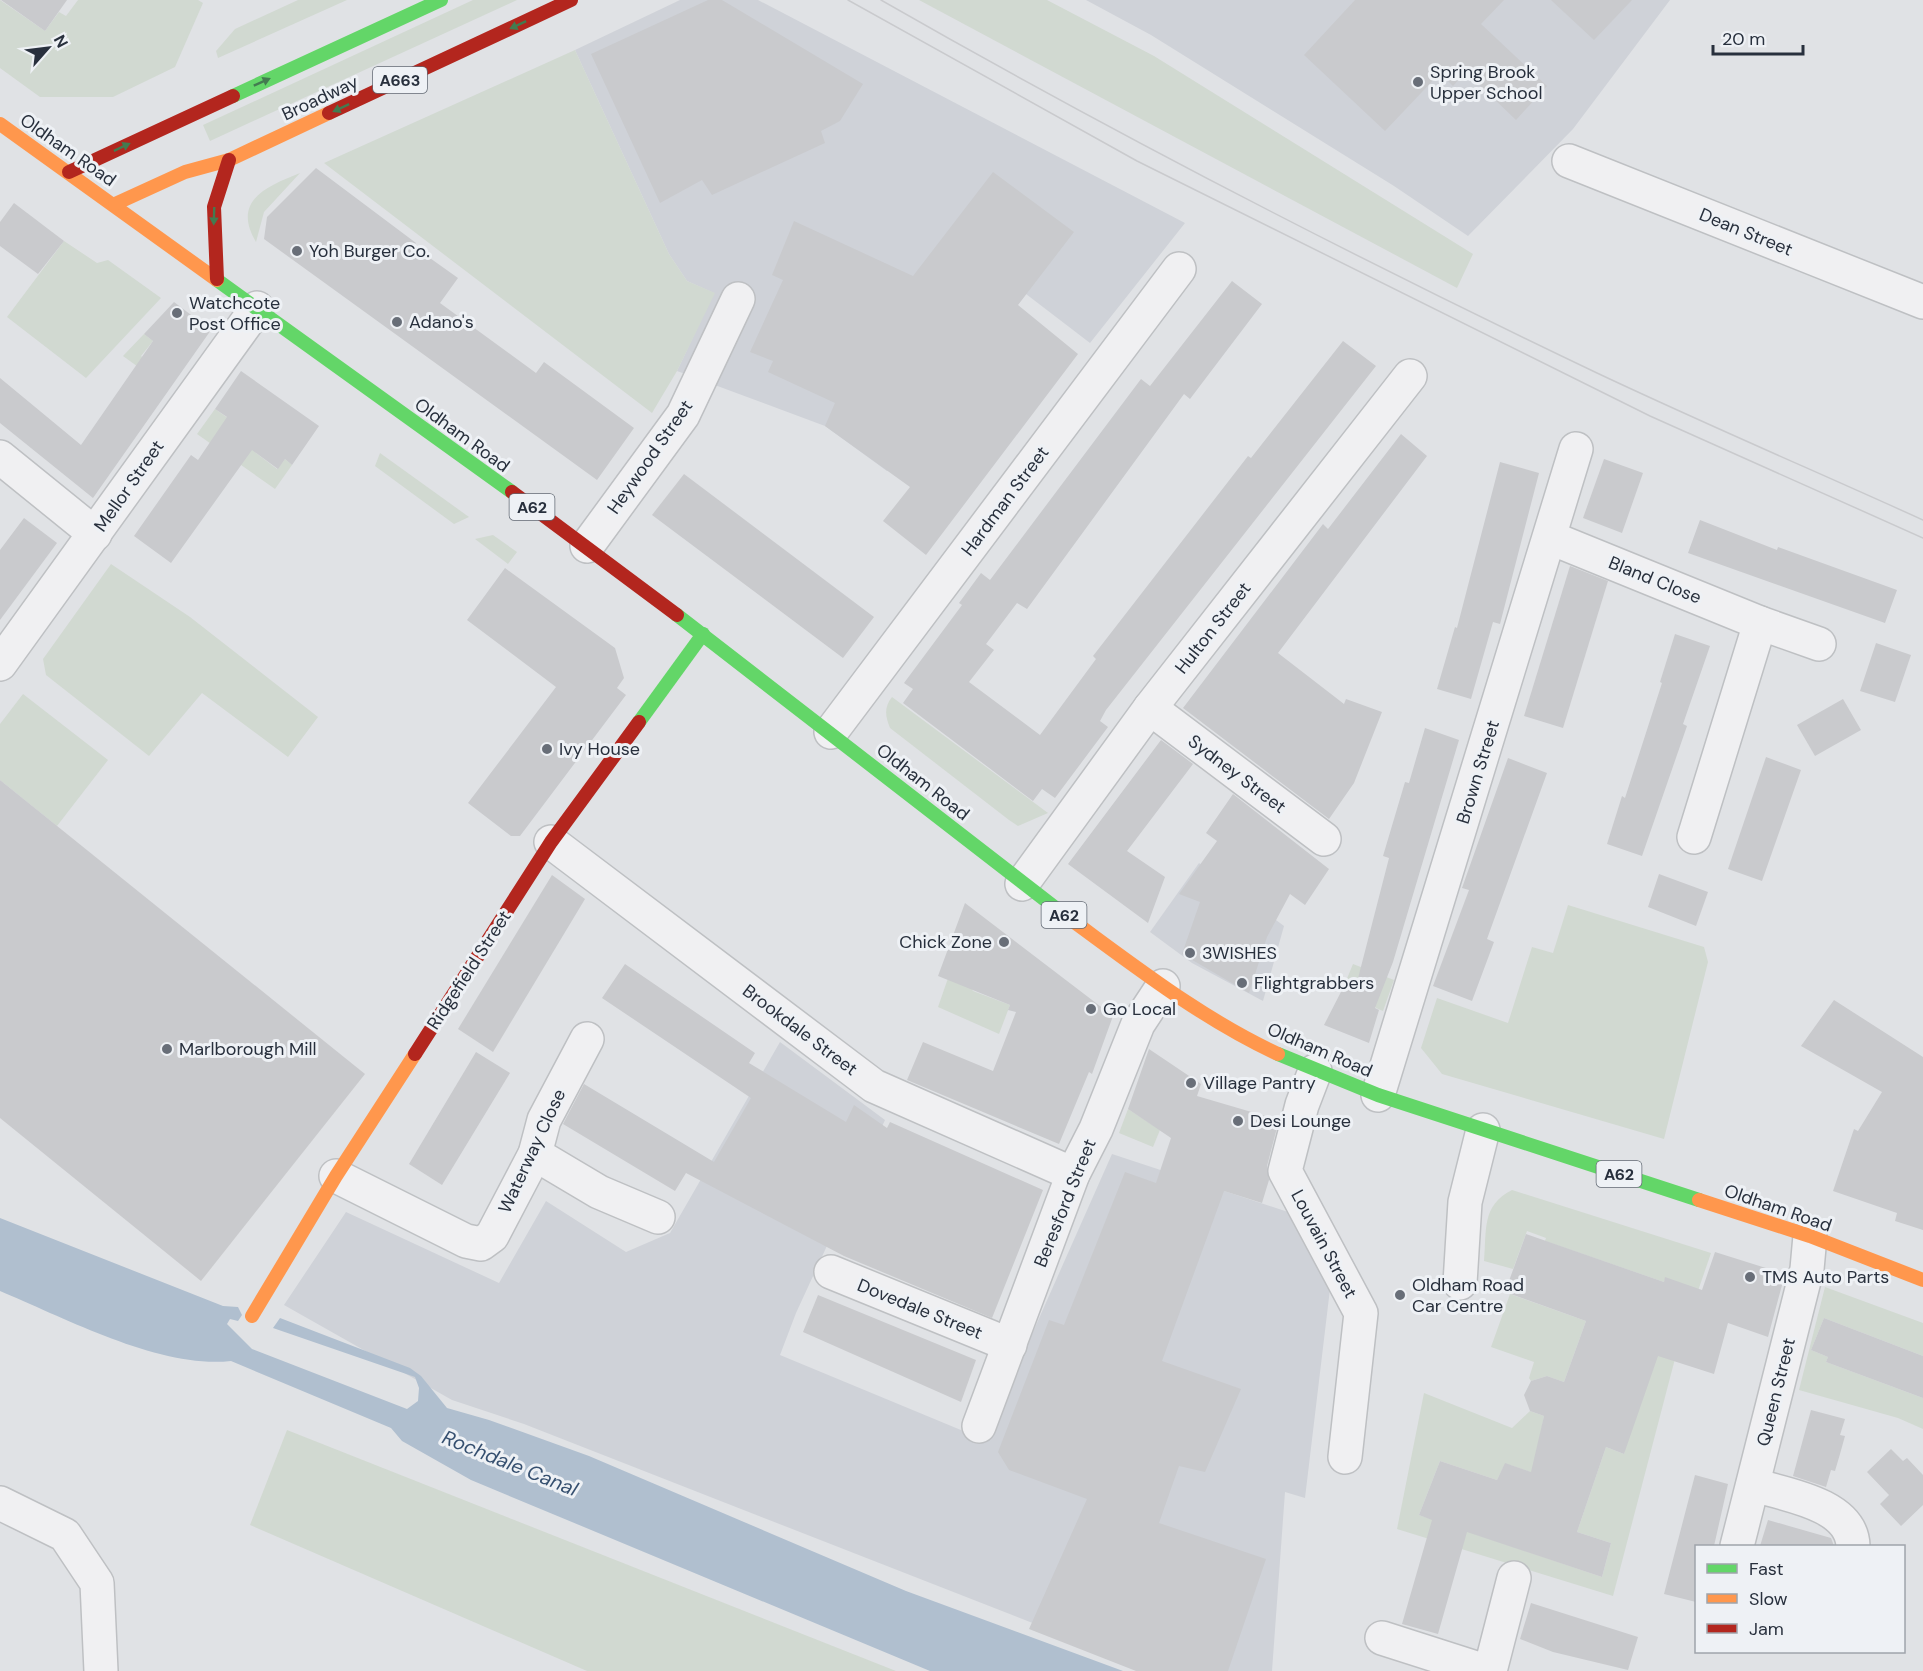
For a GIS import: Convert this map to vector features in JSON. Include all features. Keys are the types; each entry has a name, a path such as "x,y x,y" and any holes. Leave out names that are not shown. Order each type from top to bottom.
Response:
{"main road":[{"path":"69,172 441,0"},
{"name":"Broadway","path":"115,204 185,172 229,160 571,0"},
{"name":"Oldham Road","path":"0,124 115,204 587,546 831,732 1022,884 1162,986 1257,1044 1315,1071 1378,1095 1810,1236 1923,1280"},
{"path":"217,279 214,207 229,160"},
{"name":"Ridgefield Street","path":"252,1316 336,1176 551,842 703,634"}],"street":[{"name":"Dean Street","path":"1569,161 1923,302"},
{"name":"Hardman Street","path":"831,732 1179,269"},
{"name":"Heywood Street","path":"587,546 683,416 738,299"},
{"name":"Mellor Street","path":"0,664 257,308"},
{"name":"Hulton Street","path":"1022,884 1150,708 1410,376"},
{"name":"Brown Street","path":"1378,1095 1551,538 1576,449"},
{"path":"0,457 95,534"},
{"name":"Bland Close","path":"1551,538 1760,623 1819,644"},
{"path":"1694,837 1760,623"},
{"name":"Sydney Street","path":"1150,708 1324,839"},
{"name":"Brookdale Street","path":"551,842 874,1086 1073,1174"},
{"name":"Beresford Street","path":"979,1426 1073,1174 1096,1129 1138,1024 1162,986"},
{"name":"Waterway Close","path":"336,1176 466,1241 481,1244 492,1236 535,1154 544,1120 587,1039"},
{"name":"Louvain Street","path":"1315,1071 1302,1105 1285,1171 1361,1313 1345,1457"},
{"path":"1460,1283 1465,1202 1483,1130"},
{"path":"535,1154 599,1192 658,1217"},
{"name":"Queen Street","path":"1737,1545 1807,1269 1810,1236"},
{"name":"Dovedale Street","path":"831,1272 1010,1345"},
{"path":"1753,1485 1824,1506 1843,1523 1853,1545"},
{"path":"0,1503 65,1535 98,1583 101,1671"},
{"path":"1490,1671 1514,1578"},
{"path":"1382,1638 1485,1671"}],"shaded area":[{"path":"0,0 45,31 59,12 66,16 78,0 198,0 203,3 175,67 113,97 40,97 0,68"},
{"path":"298,0 347,0 218,58 216,51 235,29"},
{"path":"473,0 517,0 210,141 203,125"},
{"path":"680,0 758,0 1185,223 1090,343 1026,294 887,471 825,426 677,371 714,293 687,281 669,254 575,50"},
{"path":"919,0 1047,0 1154,56 1473,254 1457,288"},
{"name":"Spring Brook Upper School","path":"1086,0 1670,0 1573,129 1468,236 1394,186 1151,35"},
{"path":"575,50 669,254 687,281 715,293 677,371 652,413 324,163"},
{"path":"300,173 264,212 256,242 249,228 250,205 265,189"},
{"path":"64,241 97,263 108,260 161,298 86,378 7,317"},
{"path":"144,334 153,341 141,356 154,367 148,374 123,356"},
{"path":"215,409 245,430 256,453 277,469 285,459 292,465 275,489 197,434"},
{"path":"380,453 469,517 454,524 375,466"},
{"path":"493,535 517,552 508,564 475,539"},
{"path":"111,564 190,617 318,717 288,757 202,693 149,756 46,675 43,659"},
{"path":"23,694 108,760 57,826 0,780 0,724"},
{"path":"892,697 1048,813 1018,826 1009,820 890,728 886,712"},
{"path":"1199,863 1284,926 1263,1001 1192,963 1150,932"},
{"path":"1568,905 1704,947 1708,962 1664,1139 1442,1074 1421,1048 1437,998 1508,1023 1532,947 1553,953"},
{"path":"954,961 973,991 1010,1005 999,1034 938,1007"},
{"path":"1353,964 1394,980 1383,1011 1344,986"},
{"path":"780,1042 885,1120 796,1313 780,1355 985,1440 1112,1154 1288,1212 1330,1289 1305,1498 1285,1492 1272,1671 1155,1671 524,1424 452,1400 284,1305 346,1212 499,1283 546,1201 626,1252 670,1233"},
{"path":"1128,1109 1160,1130 1153,1147 1119,1133"},
{"path":"1512,1190 1711,1253 1676,1355 1613,1596 1397,1529 1424,1393 1512,1428 1530,1411 1544,1416 1533,1473 1510,1465 1503,1468 1497,1480 1440,1461 1419,1515 1602,1577 1611,1543 1577,1532 1606,1447 1624,1454 1666,1277 1664,1282 1545,1241 1546,1238 1527,1231 1513,1269 1484,1261 1486,1229 1490,1211 1502,1196"},
{"path":"1825,1287 1923,1323 1923,1356 1824,1318 1811,1350 1828,1357 1826,1362 1923,1398 1923,1429 1898,1418 1799,1390"},
{"path":"1510,1294 1586,1321 1564,1382 1547,1376 1531,1381 1529,1378 1534,1362 1491,1347"},
{"path":"287,1430 896,1671 587,1671 250,1525"}],"water":[{"name":"Rochdale Canal","path":"0,1218 223,1306 238,1307 242,1315 238,1321 230,1319 227,1324 252,1349 407,1409 418,1401 419,1388 415,1377 273,1328 280,1318 410,1368 421,1376 447,1408 489,1420 589,1456 906,1591 1123,1671 930,1671 471,1480 402,1441 391,1428 231,1361 203,1361 174,1357 144,1349 83,1327 0,1291"}],"building":[{"path":"1,0 67,0 45,31"},
{"path":"708,0 722,0 863,84 840,121 821,131 825,143 712,195 702,180 660,203 591,54"},
{"path":"1355,0 1504,0 1481,24 1547,86 1516,120 1466,72 1453,86 1440,73 1385,131 1304,55"},
{"path":"1551,0 1632,0 1594,40"},
{"path":"316,168 416,243 413,246 458,278 440,303 536,373 544,362 634,428 597,480 264,239 267,217"},
{"path":"993,172 1074,232 1018,305 1078,354 926,555 883,521 910,487 825,426 835,403 768,372 773,361 750,352 783,280 772,275 794,221 913,276"},
{"path":"14,203 64,241 38,274 0,246 0,222"},
{"path":"1232,281 1262,304 1190,399 1184,394 1027,609 1017,603 986,644 994,650 969,682 1040,735 1096,659 1093,656 1248,456 1251,458 1343,341 1376,366 1106,710 1100,721 1108,727 1055,798 1042,789 1033,801 903,703 913,689 904,683 962,605 959,603 981,573 990,580 1141,379 1150,386"},
{"path":"174,302 211,330 93,498 0,423 0,378 81,445 153,341 144,334"},
{"path":"241,371 319,426 292,465 285,459 278,469 252,450 171,563 134,536 191,455 198,460 227,417 215,409"},
{"path":"1401,434 1427,456 1278,653 1344,704 1346,699 1382,712 1354,783 1329,819 1183,708 1323,524 1328,529"},
{"path":"1604,459 1643,473 1622,533 1583,518"},
{"path":"1500,462 1539,473 1500,624 1493,622 1471,699 1437,689 1455,627 1457,628"},
{"path":"684,474 874,617 843,658 652,515"},
{"path":"24,518 57,543 0,620 0,550"},
{"path":"1700,520 1777,550 1778,547 1897,590 1885,623 1688,553"},
{"path":"1570,566 1608,581 1563,728 1524,716"},
{"name":"Ivy House","path":"505,568 615,648 624,678 617,688 626,695 520,836 511,836 468,803 556,687 467,620"},
{"path":"1675,634 1710,646 1683,724 1687,726 1642,856 1607,844 1622,796 1625,798 1662,683 1660,682"},
{"path":"1876,643 1911,655 1895,702 1860,691"},
{"path":"1843,699 1861,730 1815,756 1797,725"},
{"path":"1425,728 1459,740 1393,962 1375,1008 1379,1010 1369,1043 1324,1025 1344,986 1355,990 1389,858 1383,856 1405,782 1409,783"},
{"path":"1161,740 1193,764 1127,851 1165,877 1148,923 1068,864"},
{"path":"1766,757 1801,770 1762,881 1728,869"},
{"path":"1508,758 1547,773 1487,939 1494,942 1472,1001 1433,986 1469,890 1462,888"},
{"name":"Marlborough Mill","path":"0,780 365,1074 201,1281 0,1118"},
{"path":"1233,794 1329,869 1305,905 1290,894 1267,937 1249,993 1182,954 1200,902 1179,894 1217,841 1206,833"},
{"path":"1659,874 1708,892 1696,926 1648,907"},
{"path":"552,875 585,899 493,1052 458,1029"},
{"path":"965,903 1113,1016 1092,1074 1089,1072 1059,1144 907,1080 923,1042 993,1071 1016,1012 1008,1010 1010,1005 938,976"},
{"path":"625,964 755,1053 749,1063 846,1122 854,1105 887,1128 890,1122 1043,1190 992,1318 844,1256 686,1173 675,1191 563,1124 584,1084 714,1162 751,1098 602,998"},
{"path":"1834,1000 1923,1057 1923,1230 1895,1221 1897,1213 1833,1191 1854,1129 1858,1131 1882,1092 1801,1046"},
{"path":"1149,1049 1201,1084 1197,1096 1279,1120 1267,1166 1269,1180 1262,1203 1224,1191 1162,1361 1241,1389 1205,1472 1179,1466 1159,1523 1266,1559 1228,1671 1136,1671 1029,1629 1087,1499 1009,1470 998,1452 1049,1320 1064,1325 1125,1172 1156,1183 1171,1138 1128,1109"},
{"path":"476,1052 510,1073 442,1185 409,1164"},
{"path":"1526,1234 1664,1282 1665,1277 1702,1290 1715,1252 1785,1274 1768,1337 1728,1323 1714,1374 1658,1356 1624,1454 1606,1447 1577,1532 1611,1543 1602,1577 1467,1532 1438,1634 1402,1624 1432,1520 1419,1515 1440,1461 1497,1480 1505,1463 1531,1472 1544,1416 1530,1411 1524,1395 1531,1381 1547,1376 1564,1382 1586,1321 1505,1292"},
{"path":"818,1295 976,1360 961,1402 803,1332"},
{"path":"1824,1318 1923,1356 1923,1398 1826,1362 1828,1357 1811,1350"},
{"path":"1811,1410 1845,1419 1840,1435 1845,1436 1840,1454 1835,1471 1831,1470 1826,1487 1793,1476"},
{"path":"1891,1449 1903,1461 1907,1458 1923,1475 1923,1505 1901,1526 1880,1504 1889,1495 1867,1472"},
{"path":"1695,1475 1728,1484 1714,1545 1695,1545 1695,1602 1664,1594"},
{"path":"1768,1520 1831,1538 1834,1545 1760,1545"},
{"path":"1531,1603 1638,1637 1628,1670 1553,1652 1520,1639"}],"tram line":[{"path":"848,0 1137,161 1650,416 1923,538"},
{"path":"881,0 1146,146 1416,285 1638,392 1923,520"}],"traffic: fast":[{"path":"233,96 441,0"},
{"path":"217,280 512,492"},
{"path":"677,615 1062,913"},
{"path":"639,722 703,634"},
{"path":"1278,1054 1378,1095 1699,1200"}],"traffic: slow":[{"path":"115,204 185,172 229,160 329,113"},
{"path":"0,124 217,280"},
{"path":"1062,913 1194,1007 1249,1040 1278,1054"},
{"path":"252,1316 336,1176 415,1054"},
{"path":"1699,1200 1810,1236 1923,1280"}],"traffic: jam":[{"path":"329,113 571,0"},
{"path":"69,172 233,96"},
{"path":"217,279 214,207 229,160"},
{"path":"512,492 677,615"},
{"path":"415,1054 551,842 639,722"}],"place":[{"name":"Spring Brook Upper School","path":"1418,82"},
{"name":"Yoh Burger Co.","path":"297,251"},
{"name":"Watchcote Post Office","path":"177,313"},
{"name":"Adano's","path":"397,322"},
{"name":"Ivy House","path":"547,749"},
{"name":"Chick Zone","path":"1004,942"},
{"name":"3WISHES","path":"1190,953"},
{"name":"Flightgrabbers","path":"1242,983"},
{"name":"Go Local","path":"1091,1009"},
{"name":"Marlborough Mill","path":"167,1049"},
{"name":"Village Pantry","path":"1191,1083"},
{"name":"Desi Lounge","path":"1238,1121"},
{"name":"TMS Auto Parts","path":"1750,1277"},
{"name":"Oldham Road Car Centre","path":"1400,1295"}]}
